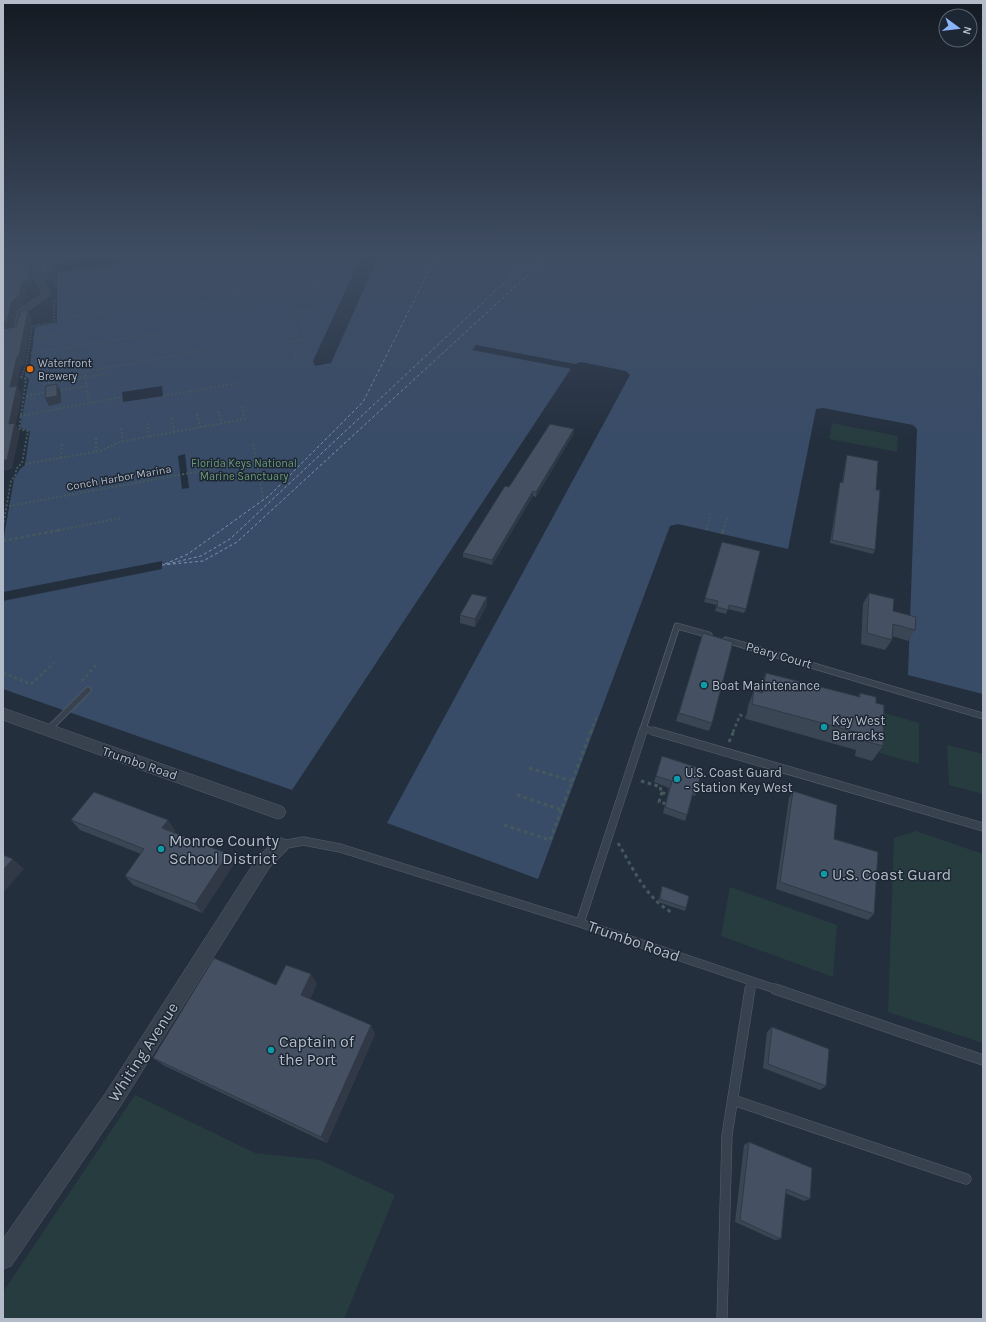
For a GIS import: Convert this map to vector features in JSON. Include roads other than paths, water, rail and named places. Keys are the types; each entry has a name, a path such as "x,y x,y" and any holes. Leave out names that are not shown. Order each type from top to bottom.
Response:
{"street":[{"path":"3,335 16,333 20,315"},
{"name":"Trumbo Road","path":"3,714 47,731 278,812"},
{"name":"Whiting Avenue","path":"3,1258 114,1098 262,863 280,845"}],"lane":[{"name":"Peary Court","path":"580,923 677,626 983,716"},
{"path":"47,731 88,690"},
{"path":"643,728 983,827"},
{"name":"Trumbo Road","path":"280,845 303,841 340,848 580,923 983,1060"},
{"path":"722,1319 727,1135 751,981"},
{"path":"733,1100 966,1179"}],"water":[{"name":"Florida Keys National Marine Sanctuary","path":"57,315 983,315 983,694 908,675 917,429 913,425 823,408 816,409 788,549 678,524 670,526 538,879 387,823 630,375 626,371 581,362 575,364 570,370 292,790 3,689 3,542 14,479 20,469 25,465 30,431 20,428 29,379 25,376 26,368 30,366 35,327 57,323"}],"place":[{"name":"Waterfront Brewery","path":"30,369"},
{"name":"Boat Maintenance","path":"704,685"},
{"name":"Key West Barracks","path":"824,727"},
{"name":"U.S. Coast Guard - Station Key West","path":"677,779"},
{"name":"Monroe County School District","path":"161,849"},
{"name":"U.S. Coast Guard","path":"824,874"},
{"name":"Captain of the Port","path":"271,1050"}]}
